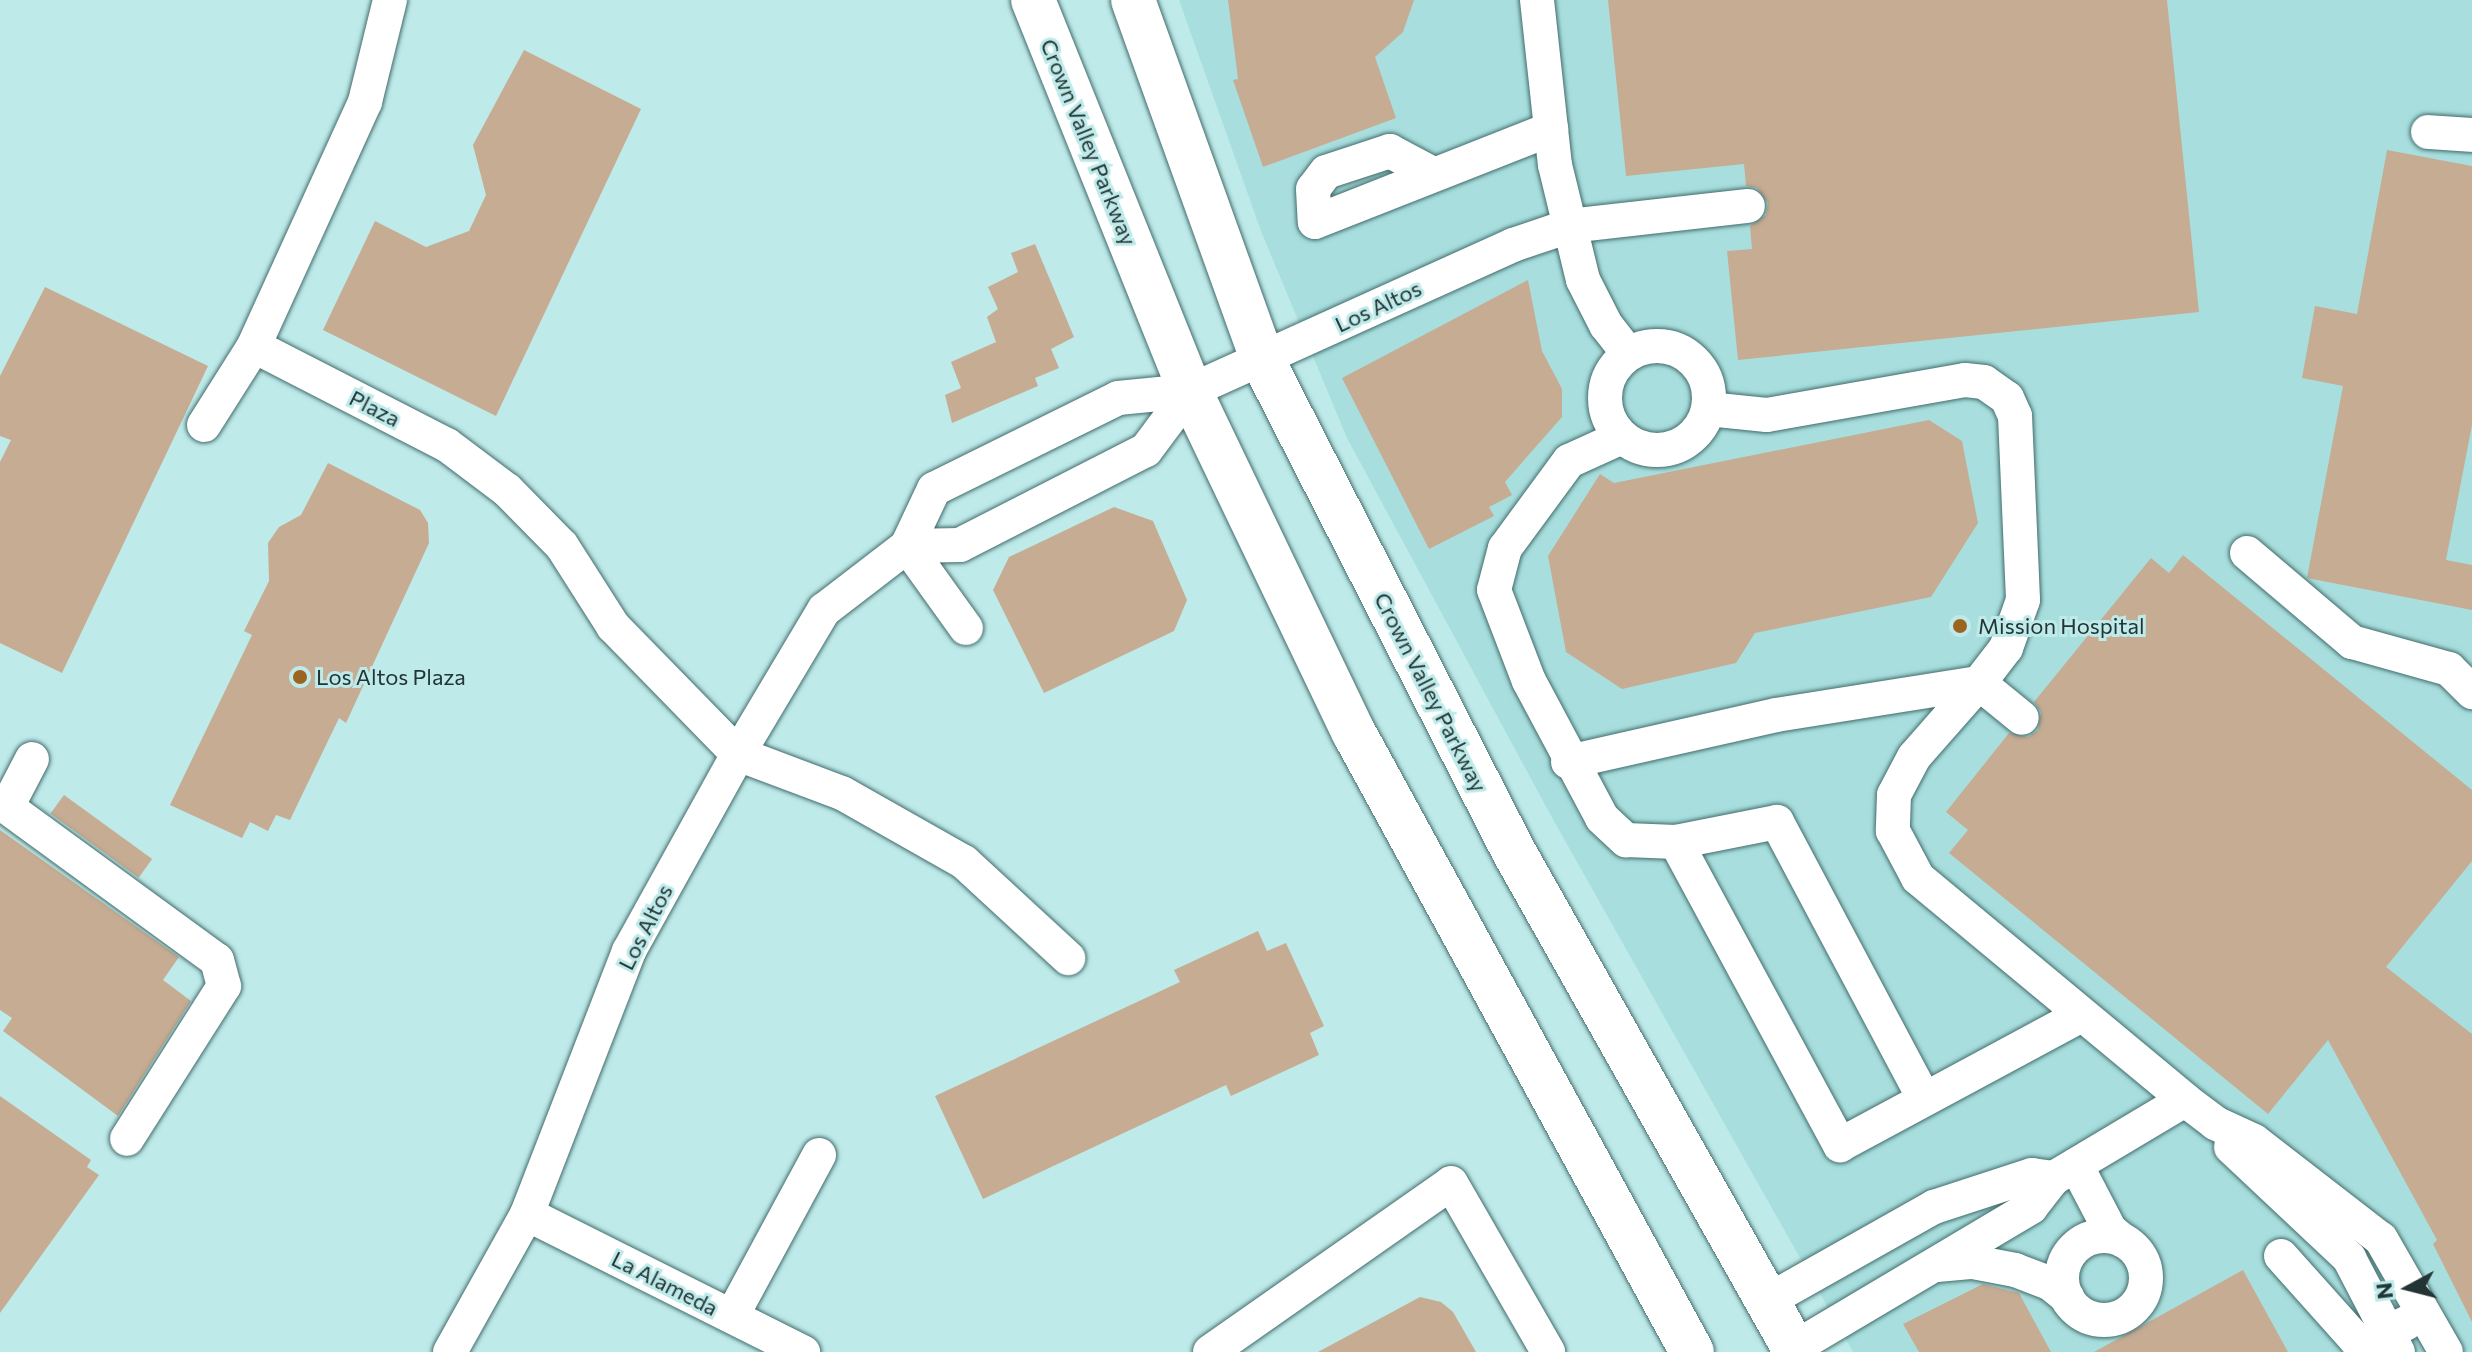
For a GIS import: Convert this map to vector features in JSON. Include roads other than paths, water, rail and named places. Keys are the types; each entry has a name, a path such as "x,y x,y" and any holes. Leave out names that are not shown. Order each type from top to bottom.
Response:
{"main road":[{"name":"Crown Valley Parkway","path":"1033,0 1190,391 1354,733 1692,1352"},
{"name":"Crown Valley Parkway","path":"1133,0 1262,359 1514,852 1795,1350"}],"street":[{"path":"204,425 254,346 365,102 390,0"},
{"path":"1537,0 1551,129 1569,226 1592,302 1628,353"},
{"path":"1433,174 1551,129"},
{"path":"2428,132 2472,135"},
{"name":"Los Altos","path":"450,1352 527,1214 629,951 738,754 824,610 907,546 934,489 1118,398 1190,391 1513,245 1569,226 1748,206"},
{"path":"1652,345 1687,355 1708,385 1708,409 1689,440 1673,448 1655,451 1622,437 1611,425 1605,394 1608,378 1628,353 1652,345"},
{"name":"Plaza","path":"254,346 447,445 507,490 562,546 613,626 738,754"},
{"path":"1708,409 1767,415 1965,380 1984,382 2007,398 2015,416 2023,600 2006,648 1901,778 1892,812 1898,847 1932,893 2080,1016 2215,1123 2254,1141 2381,1239 2446,1352"},
{"name":"Los Altos","path":"907,546 960,545 1146,450 1190,391"},
{"path":"1622,437 1569,461 1550,482 1505,548 1494,590 1529,681 1568,762 1616,833 1636,844 1676,842 1777,822 1924,1098"},
{"path":"907,546 966,628"},
{"path":"2247,553 2352,642 2449,669 2461,675 2472,692"},
{"path":"1568,762 1770,716 1979,683 2022,718"},
{"path":"738,754 842,793 964,862 1068,958"},
{"path":"32,759 3,805 217,960 224,986 127,1139"},
{"path":"1676,842 1840,1145 2080,1016"},
{"path":"1795,1350 1928,1266 2031,1207 2065,1172 2185,1100"},
{"path":"2215,1123 2234,1153 2349,1258 2393,1342"},
{"path":"732,1316 819,1155"},
{"path":"1767,1301 1934,1207 2032,1175 2065,1172"},
{"path":"1928,1266 1989,1264 2036,1276 2067,1297 2079,1311 2096,1319 2116,1318 2132,1309 2145,1286 2144,1267 2110,1230 2065,1172"},
{"path":"1210,1352 1451,1183 1548,1352"},
{"name":"La Alameda","path":"527,1214 803,1352"},
{"path":"2067,1297 2062,1278 2071,1251 2095,1237 2122,1240"},
{"path":"2281,1256 2356,1340 2393,1342 2425,1314"}],"place":[{"name":"Mission Hospital","path":"1960,626"},
{"name":"Los Altos Plaza","path":"300,677"}]}
